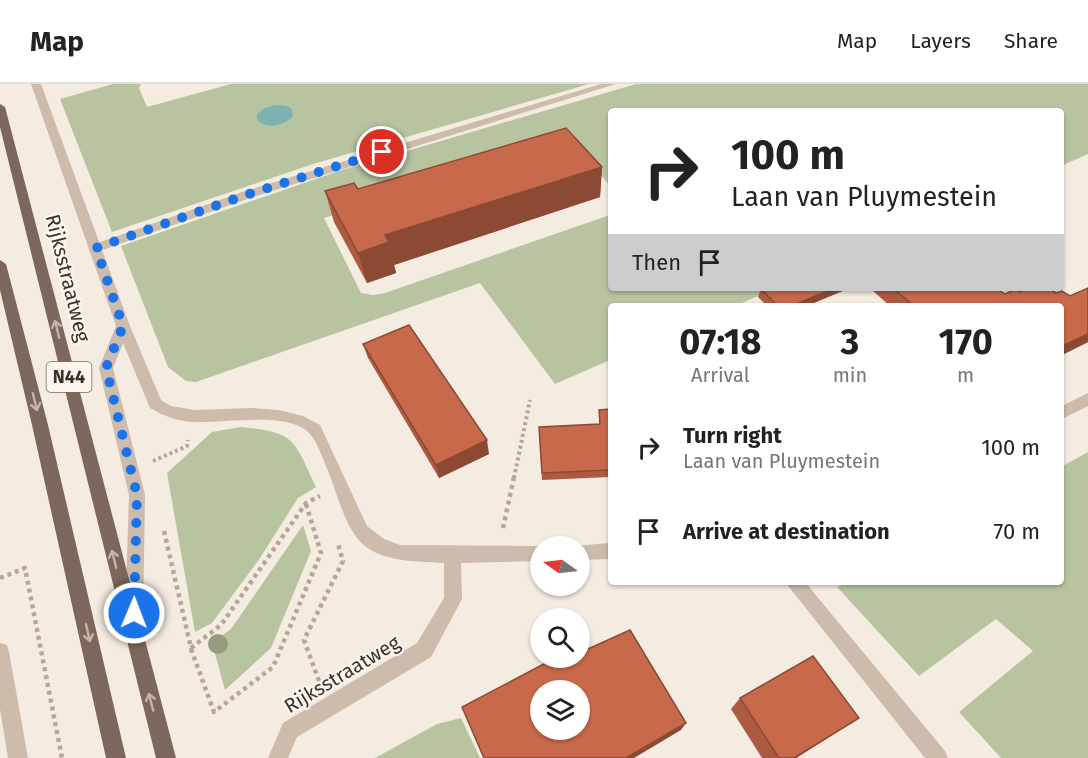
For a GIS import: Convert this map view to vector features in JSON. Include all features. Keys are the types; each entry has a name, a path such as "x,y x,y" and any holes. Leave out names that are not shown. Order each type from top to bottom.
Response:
{"main road":[{"name":"Rijksstraatweg","path":"0,107 166,758"},
{"name":"N44","path":"0,264 40,424 116,758"}],"street":[{"name":"Rijksstraatweg","path":"36,84 123,326 155,404 164,410 189,415 264,414 283,416 304,423 315,429 361,531 378,544 399,553 452,555 453,599 424,650 290,730 278,758"},
{"path":"96,248 249,194 611,84"},
{"name":"Rijksstraatweg","path":"123,326 106,368 137,495 134,636"},
{"path":"1064,412 1088,399"},
{"path":"590,552 608,551"},
{"path":"452,555 530,554"},
{"path":"796,585 938,758"},
{"path":"0,652 18,758"}],"path":[{"path":"498,555 530,400"},
{"path":"147,463 187,446 189,415"},
{"path":"191,648 221,625 306,503 323,495 326,506"},
{"path":"164,528 191,648 214,712 273,667 321,553 306,503"},
{"path":"328,708 304,640 343,561 336,539"},
{"path":"0,578 25,568 62,758"}],"green space":[{"path":"113,84 141,84 139,88 147,107 231,84 589,84 313,164 112,232 60,99"},
{"path":"636,84 1088,84 1088,154 1064,165 1064,108 608,108 608,184 592,164 525,156 324,218 361,293 373,295 385,293 608,216 608,291 770,291 742,303 608,303 608,361 555,384 480,283 196,382 186,381 168,367 121,246 342,170"},
{"path":"241,427 273,432 291,441 316,487 298,498 260,558 212,623 195,632 167,473 212,432"},
{"path":"1088,452 1088,758 1001,758 959,712 1033,651 996,619 919,676 837,587 841,585 1064,585 1064,465"},
{"path":"303,525 311,551 271,648 225,690 212,643 231,629"},
{"path":"461,718 480,758 375,758 437,724"}],"water":[{"path":"276,105 292,109 293,116 275,126 266,125 257,120 257,114 265,108"}],"building":[{"path":"566,128 602,167 385,235 389,242 358,253 325,191 354,183 358,189"},
{"path":"1088,288 1088,334 1064,345 1064,303 910,303 896,291 1000,291 1005,294 1012,291 1053,291 1056,293 1062,291 1070,296"},
{"path":"763,291 828,291 798,303 775,303"},
{"path":"409,325 487,440 436,465 363,344"},
{"path":"608,409 608,470 542,473 539,427 600,424 599,410"},
{"path":"630,630 686,723 626,758 484,758 462,707 536,668 590,668 590,648"},
{"path":"813,656 859,718 794,758 779,758 740,698"}],"route":[{"path":"134,613 137,495 106,368 123,326 96,248 249,194 382,152"}]}
